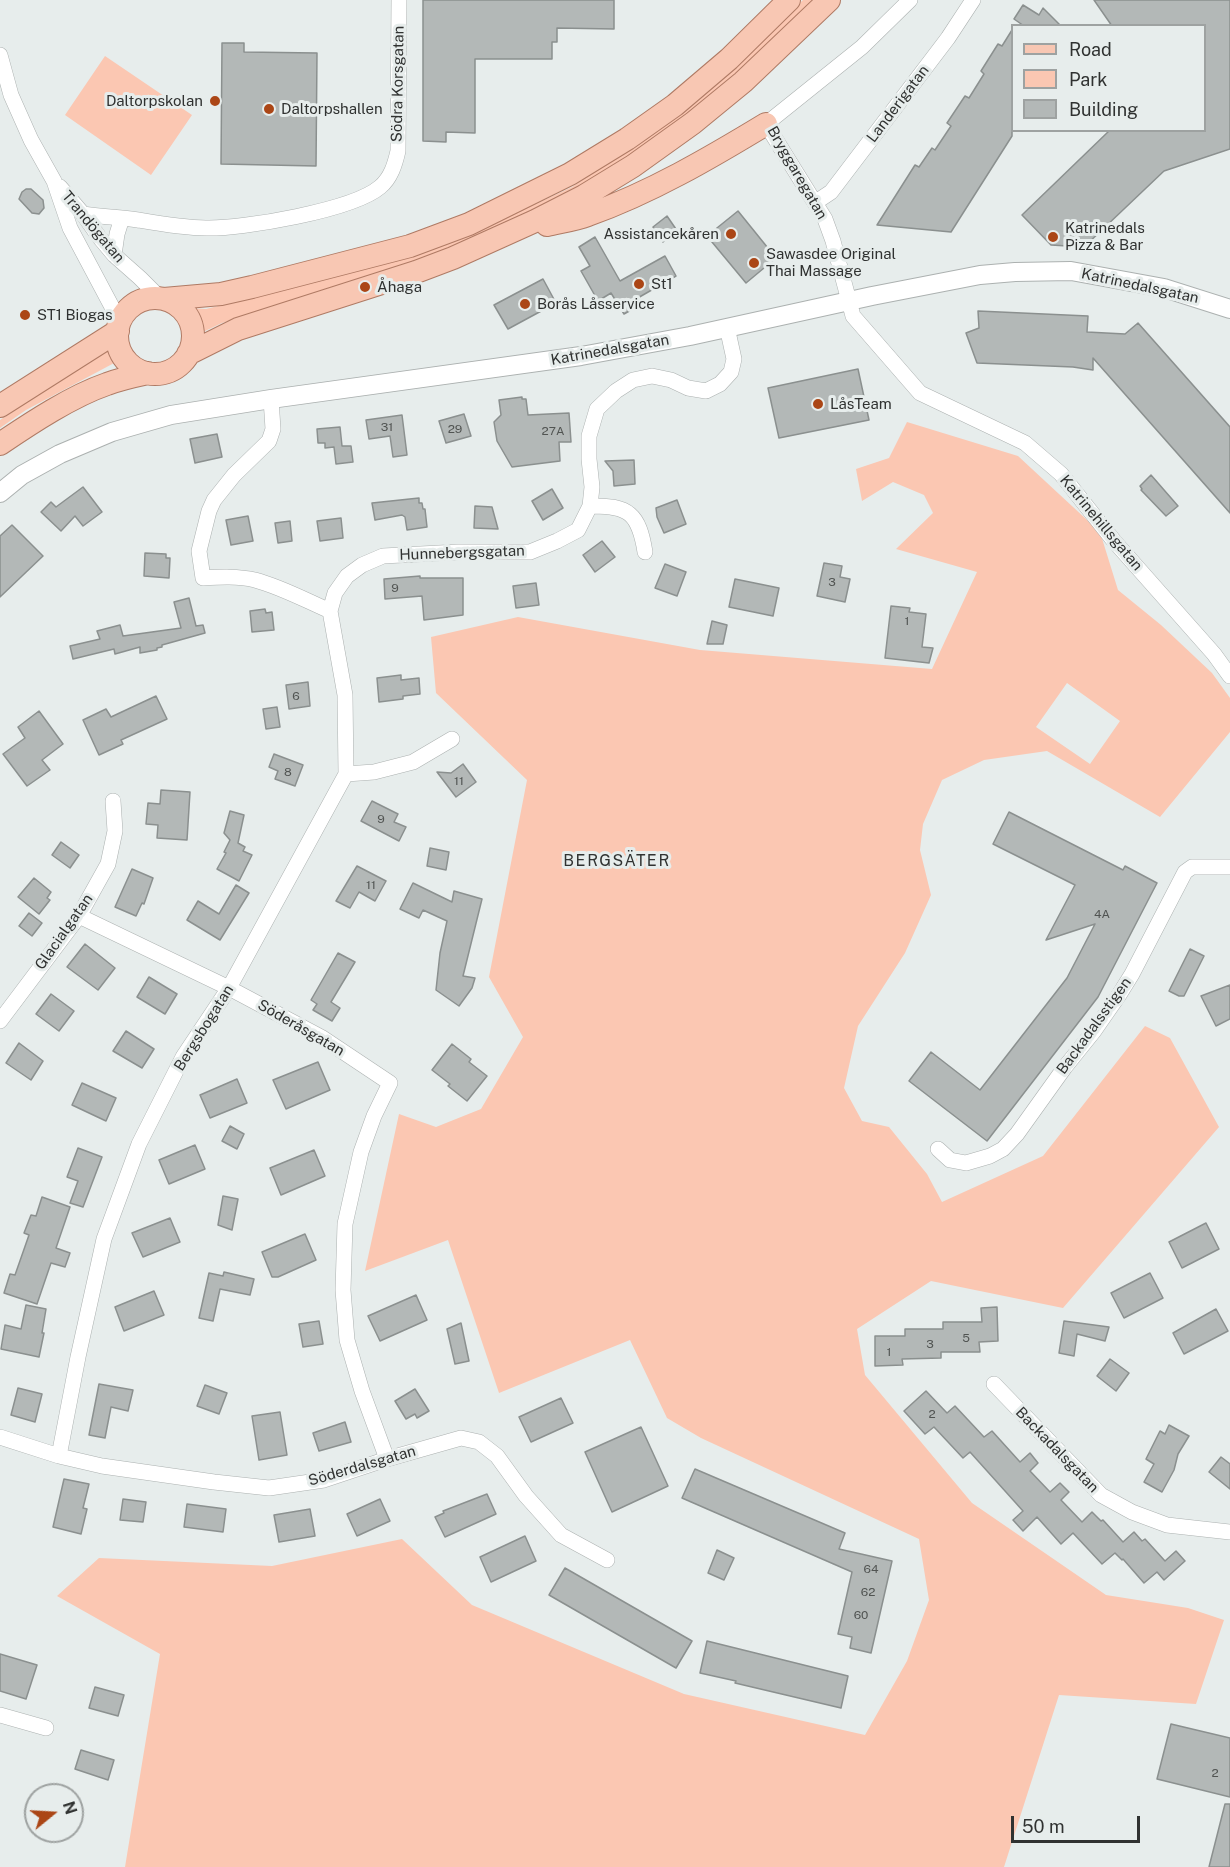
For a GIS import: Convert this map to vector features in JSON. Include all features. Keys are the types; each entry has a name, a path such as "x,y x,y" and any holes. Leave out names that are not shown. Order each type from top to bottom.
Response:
{"main road":[{"path":"0,406 119,326 128,310 139,302 153,298 220,294 410,246 469,224 570,174 627,139 675,105 729,59 789,0"},
{"path":"188,354 238,329 416,272 507,234 584,196 633,166 693,123 743,82 829,0"},
{"path":"507,234 586,216 626,200 721,151 766,124"},
{"path":"0,444 50,412 106,384 148,373 171,370 181,363 188,354 193,338 190,320 179,307 162,299"},
{"path":"119,326 120,348 125,358 137,369 148,373"}],"street":[{"name":"Södra Korsgatan","path":"83,214 176,227 209,228 258,223 301,215 362,197 380,187 394,166 398,151 399,0"},
{"name":"Bryggaregatan","path":"849,301 833,241 816,202 766,124 862,46 910,0"},
{"name":"Landerigatan","path":"816,202 831,192 948,38 973,0"},
{"name":"Trandögatan","path":"0,55 11,95 24,126 54,181 70,228 119,326"},
{"name":"Trandögatan","path":"54,181 114,255 162,299"},
{"path":"114,255 122,218"},
{"name":"Katrinedalsgatan","path":"0,493 22,475 60,454 112,432 171,415 581,356 980,275 1071,271 1164,288 1230,309"},
{"name":"Katrinehillsgatan","path":"849,301 853,316 920,393 1025,443 1061,474 1114,541 1214,654 1230,676"},
{"path":"645,552 643,538 636,521 625,510 612,506 591,506 589,435 597,409 616,391 633,380 652,376 671,380 688,388 706,391 720,384 731,372 734,359 727,327"},
{"path":"271,399 273,429 269,441 228,483 214,500 209,511 199,551 203,578 227,577 254,580 330,610"},
{"name":"Hunnebergsgatan","path":"330,610 335,593 347,576 362,565 383,556 458,552 530,552 578,530 591,506"},
{"name":"Bergsbogatan","path":"59,1456 104,1239 139,1143 183,1057 229,988 346,774 345,694 330,610"},
{"path":"346,774 375,772 414,762 452,739"},
{"name":"Glacialgatan","path":"0,1021 79,916 108,864 115,831 113,801"},
{"name":"Backadalsstigen","path":"938,1149 950,1160 966,1163 990,1156 1003,1149 1017,1134 1059,1075 1108,1013 1132,974 1185,872 1192,867 1230,867"},
{"name":"Söderåsgatan","path":"79,916 229,988 321,1037 390,1083 374,1116 361,1152 345,1224 343,1290 347,1340 362,1391 387,1459"},
{"name":"Backadalsgatan","path":"994,1384 1101,1495 1132,1512 1167,1525 1230,1532"},
{"name":"Söderdalsgatan","path":"0,1437 59,1456 102,1466 269,1488 324,1480 461,1438 479,1442 497,1456 526,1496 561,1535 607,1560"},
{"path":"0,1715 46,1728"}],"green space":[{"path":"803,0 823,0 688,116 596,181 488,234 380,275 222,323 203,332 192,308 206,309 357,271 488,226 572,187 616,157 774,27"},
{"path":"105,56 192,115 151,175 65,115"},
{"path":"110,346 116,362 26,410 0,428 0,420"},
{"path":"907,422 1018,456 1100,532 1118,590 1161,625 1212,673 1230,698 1230,732 1160,817 1047,751 984,760 942,780 923,824 920,850 931,895 905,953 858,1026 844,1088 862,1121 889,1127 927,1174 942,1202 1043,1156 1145,1026 1170,1038 1219,1127 1063,1308 931,1281 857,1329 865,1375 972,1503 1106,1595 1188,1608 1224,1620 1196,1704 1059,1695 1004,1867 125,1867 160,1654 57,1596 99,1558 272,1566 402,1539 472,1605 684,1694 865,1735 907,1661 929,1600 919,1539 701,1438 667,1418 630,1340 499,1393 448,1240 365,1271 399,1114 436,1127 481,1109 523,1037 489,977 527,780 436,693 431,637 518,617 700,650 932,669 977,572 896,549 933,513 924,495 893,482 862,501 856,469 889,458","holes":["1067,683 1120,721 1090,764 1036,727"]}],"building":[{"path":"423,0 614,0 614,29 557,28 557,42 552,42 552,59 475,59 475,133 446,132 446,142 423,141"},
{"path":"1094,0 1230,0 1230,149 1164,171 1084,247 1051,245 1022,215 1108,132 1206,132 1206,24 1111,24"},
{"path":"1023,5 1039,15 1043,8 1059,24 1021,24 1014,19"},
{"path":"1011,32 1012,136 951,232 877,225 915,165 919,167 932,148 935,150 951,126 947,123 965,96 969,98 984,74 981,71 998,44 1002,46"},
{"name":"Daltorpshallen","path":"222,43 244,43 244,52 317,53 316,166 221,164"},
{"path":"26,189 31,189 43,200 44,208 39,214 32,213 19,199"},
{"path":"738,211 776,258 746,283 707,236"},
{"path":"667,216 678,232 663,242 653,227"},
{"path":"595,237 620,281 665,256 676,276 636,299 640,305 624,314 611,293 598,301 581,271 590,266 579,247"},
{"name":"Borås Låsservice","path":"543,279 556,303 508,329 494,305"},
{"path":"978,311 1088,316 1087,332 1125,334 1138,323 1230,427 1230,513 1093,358 1093,370 977,363 966,333 979,328"},
{"name":"LåsTeam","path":"858,369 869,420 779,438 768,388"},
{"path":"522,397 526,399 528,415 569,413 571,442 559,442 560,461 512,467 497,441 494,422 501,415 499,400"},
{"path":"464,414 471,436 446,443 439,421"},
{"path":"402,415 407,455 393,457 390,436 369,439 366,420"},
{"path":"340,427 342,446 351,446 353,462 336,464 334,447 325,448 325,443 318,443 317,429"},
{"path":"217,434 222,457 195,463 190,439"},
{"path":"634,460 635,484 614,486 613,471 605,461"},
{"path":"1151,475 1178,506 1166,516 1141,490 1140,486"},
{"path":"83,487 102,512 83,526 75,516 61,531 41,512 51,502 56,507"},
{"path":"552,489 563,508 543,520 532,501"},
{"path":"419,498 419,503 422,503 425,509 427,527 407,530 405,517 402,515 375,520 372,503"},
{"path":"677,500 686,524 664,533 656,508"},
{"path":"475,506 492,507 498,529 474,528"},
{"path":"248,516 253,541 231,545 226,520"},
{"path":"341,518 343,538 320,541 317,521"},
{"path":"290,521 292,541 278,543 275,523"},
{"path":"12,525 43,556 0,597 0,536"},
{"path":"602,541 615,557 595,572 583,555"},
{"path":"145,553 166,554 166,558 170,558 169,578 144,576"},
{"path":"824,563 842,566 840,577 850,579 845,602 817,596"},
{"path":"665,564 686,572 677,596 655,588"},
{"path":"420,576 420,578 463,578 463,615 424,620 422,596 385,599 384,579"},
{"path":"735,579 779,588 773,616 729,607"},
{"path":"536,583 539,605 516,608 513,586"},
{"path":"189,598 196,626 203,625 205,633 162,645 157,650 140,653 140,647 115,654 114,649 73,659 70,646 100,639 97,631 120,625 123,636 181,628 174,602"},
{"path":"891,606 910,608 909,612 926,614 922,647 933,648 929,663 885,658"},
{"path":"265,609 266,613 272,612 274,630 252,632 250,611"},
{"path":"712,621 727,625 723,644 707,644"},
{"path":"401,675 401,680 419,678 420,694 379,702 377,678"},
{"path":"308,682 310,706 289,709 286,685"},
{"path":"156,696 167,719 121,740 123,744 99,755 83,720 106,709 111,717"},
{"path":"277,707 280,727 266,729 263,709"},
{"path":"39,711 63,744 42,760 50,770 27,786 3,754 25,738 18,727"},
{"path":"274,754 303,765 295,786 275,779 278,771 269,767"},
{"path":"463,764 476,782 456,797 437,772 451,773"},
{"path":"161,790 190,792 187,840 157,838 158,825 146,824 148,803 160,804"},
{"path":"372,801 398,814 394,822 406,827 399,841 361,821"},
{"path":"230,811 244,815 238,843 245,847 243,851 252,855 239,881 217,869 230,840 224,833"},
{"path":"1009,812 1123,870 1125,866 1157,883 1098,997 987,1141 909,1081 931,1052 980,1090 1067,978 1095,924 1046,940 1075,885 993,844"},
{"path":"61,842 79,855 70,868 52,855"},
{"path":"430,848 449,852 446,870 427,866"},
{"path":"357,866 386,881 375,901 359,892 350,908 336,901"},
{"path":"132,869 153,878 144,904 142,903 136,916 115,907"},
{"path":"34,878 51,892 47,898 50,900 39,914 18,897"},
{"path":"413,883 452,902 454,891 482,899 463,976 475,978 472,988 459,1006 436,990 440,953 447,921 423,910 419,918 400,909"},
{"path":"236,885 249,893 220,940 187,920 198,901 219,914"},
{"path":"29,913 42,923 32,936 19,926"},
{"path":"85,944 115,968 98,990 67,967"},
{"path":"1190,949 1204,956 1184,996 1179,996 1169,991"},
{"path":"338,953 355,962 331,1002 340,1008 332,1021 313,1010 317,1004 311,1000"},
{"path":"149,977 177,994 165,1014 137,997"},
{"path":"1230,985 1230,1019 1216,1026 1201,996"},
{"path":"51,994 74,1011 59,1031 36,1014"},
{"path":"126,1031 154,1049 142,1068 113,1051"},
{"path":"19,1043 43,1061 31,1080 6,1063"},
{"path":"452,1044 471,1059 469,1062 487,1076 467,1101 432,1070"},
{"path":"318,1062 330,1090 286,1109 273,1080"},
{"path":"237,1079 247,1103 210,1118 200,1095"},
{"path":"82,1083 116,1098 106,1121 72,1105"},
{"path":"230,1126 244,1134 237,1149 222,1141"},
{"path":"195,1145 205,1169 169,1184 159,1160"},
{"path":"78,1148 102,1157 83,1207 70,1203 78,1181 67,1177"},
{"path":"314,1150 325,1176 281,1195 270,1168"},
{"path":"223,1196 238,1199 232,1230 218,1225"},
{"path":"42,1197 70,1207 56,1248 70,1253 65,1267 51,1263 37,1304 4,1293 10,1274 15,1275 29,1235 24,1233 31,1215 36,1216"},
{"path":"170,1218 180,1242 143,1257 132,1233"},
{"path":"1206,1223 1219,1249 1182,1268 1169,1242"},
{"path":"305,1234 316,1260 278,1277 272,1277 262,1252"},
{"path":"224,1272 254,1279 250,1295 220,1289 213,1321 199,1318 209,1273 223,1276"},
{"path":"1150,1273 1163,1298 1124,1318 1111,1293"},
{"path":"154,1291 164,1315 124,1331 115,1307"},
{"path":"416,1295 427,1320 380,1341 368,1316"},
{"path":"26,1305 46,1309 39,1357 1,1349 5,1325 21,1329"},
{"path":"997,1307 998,1341 979,1342 980,1352 941,1352 941,1358 902,1359 903,1365 875,1366 875,1336 905,1336 905,1329 943,1329 943,1322 982,1322 981,1308"},
{"path":"1216,1309 1228,1331 1184,1354 1173,1333"},
{"path":"319,1321 323,1344 303,1347 299,1324"},
{"path":"1064,1321 1109,1327 1105,1341 1077,1334 1074,1356 1059,1353"},
{"path":"461,1323 469,1361 455,1364 447,1329"},
{"path":"1110,1359 1129,1373 1116,1391 1097,1376"},
{"path":"99,1384 133,1390 128,1411 111,1407 105,1438 89,1435"},
{"path":"205,1385 227,1393 219,1414 197,1406"},
{"path":"18,1388 42,1394 35,1422 11,1415"},
{"path":"415,1389 429,1411 417,1418 415,1414 406,1419 395,1401"},
{"path":"926,1391 947,1413 955,1406 984,1437 992,1431 1020,1462 1030,1453 1038,1463 1030,1471 1050,1492 1060,1483 1069,1492 1061,1500 1082,1522 1092,1512 1101,1521 1103,1520 1123,1542 1134,1532 1142,1541 1145,1539 1165,1561 1176,1551 1185,1561 1164,1580 1157,1572 1144,1583 1115,1553 1102,1564 1073,1533 1061,1544 1037,1517 1023,1531 1013,1520 1023,1511 970,1452 963,1458 934,1427 925,1434 904,1411"},
{"path":"561,1398 573,1423 531,1442 519,1417"},
{"path":"280,1412 287,1455 259,1460 252,1416"},
{"path":"345,1422 351,1442 319,1451 313,1433"},
{"path":"1169,1425 1189,1436 1178,1454 1174,1470 1162,1492 1144,1482 1154,1464 1146,1459 1160,1431 1165,1434"},
{"path":"641,1427 668,1486 612,1512 585,1452"},
{"path":"1221,1457 1230,1464 1230,1489 1209,1472"},
{"path":"695,1469 845,1533 839,1549 892,1561 871,1653 850,1648 852,1637 838,1634 852,1572 682,1498"},
{"path":"64,1479 89,1484 83,1508 87,1509 81,1534 53,1527"},
{"path":"487,1494 496,1514 445,1537 435,1517 444,1513 443,1511"},
{"path":"123,1499 146,1502 143,1522 120,1520"},
{"path":"380,1499 390,1521 357,1536 347,1514"},
{"path":"187,1504 226,1509 223,1532 184,1527"},
{"path":"310,1509 315,1536 279,1542 274,1515"},
{"path":"525,1536 536,1561 491,1582 480,1557"},
{"path":"717,1550 734,1558 724,1580 708,1573"},
{"path":"565,1568 692,1641 676,1668 549,1595"},
{"path":"707,1641 848,1676 841,1708 700,1673"},
{"path":"0,1654 37,1665 26,1699 0,1691"},
{"path":"95,1687 124,1695 118,1716 89,1708"},
{"path":"1171,1724 1230,1738 1230,1797 1157,1779"},
{"path":"81,1750 114,1760 108,1780 75,1769"},
{"path":"1225,1804 1230,1804 1230,1867 1209,1867"}],"place":[{"name":"Daltorpskolan","path":"215,101"},
{"name":"Daltorpshallen","path":"269,109"},
{"name":"Assistancekåren","path":"731,234"},
{"name":"Katrinedals Pizza & Bar","path":"1053,237"},
{"name":"Sawasdee Original Thai Massage","path":"754,263"},
{"name":"St1","path":"639,284"},
{"name":"Åhaga","path":"365,287"},
{"name":"Borås Låsservice","path":"525,304"},
{"name":"ST1 Biogas","path":"25,315"},
{"name":"LåsTeam","path":"818,404"}],"district":[{"name":"BERGSÄTER","path":"617,861"}]}
